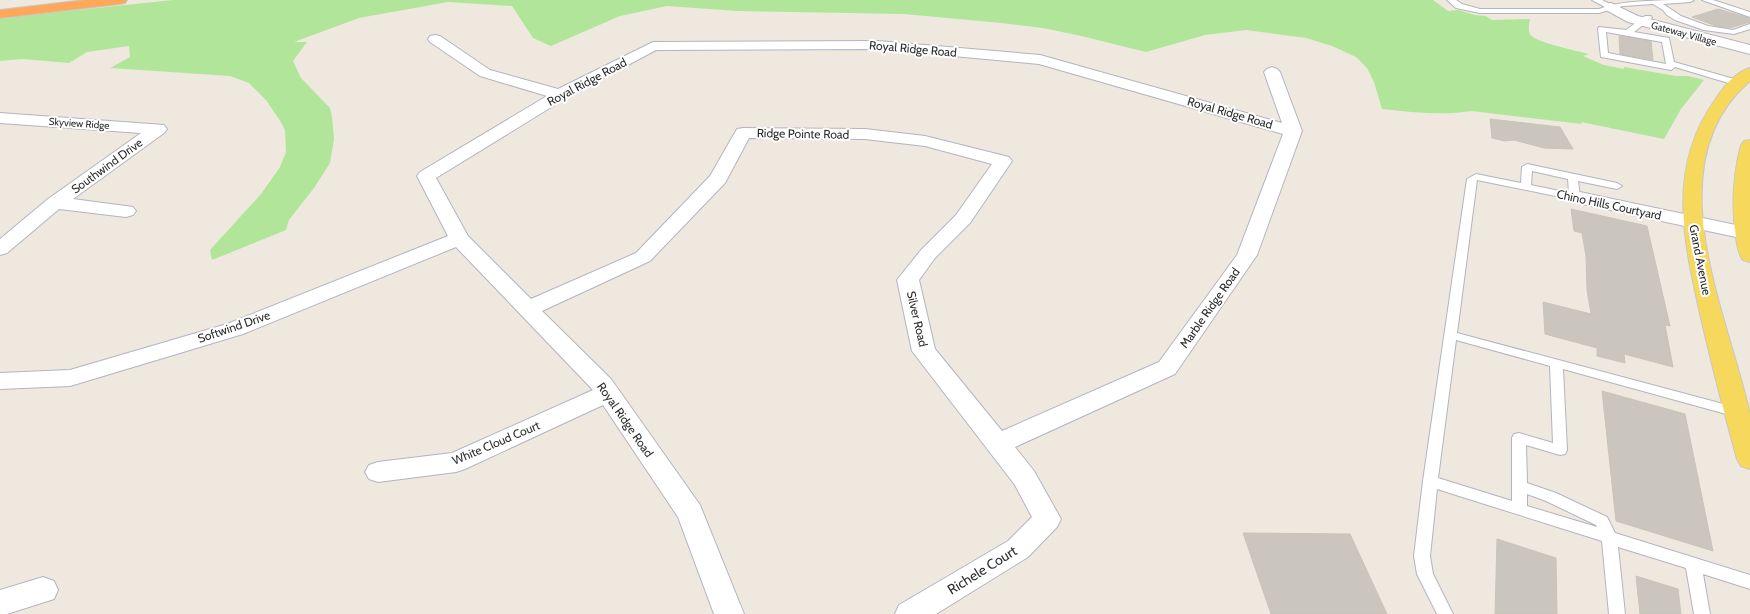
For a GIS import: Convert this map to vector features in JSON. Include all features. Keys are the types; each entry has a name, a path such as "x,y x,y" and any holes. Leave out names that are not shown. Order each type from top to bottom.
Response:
{"highway":[{"path":"0,2 22,0"},
{"path":"0,14 120,0"}],"main road":[{"name":"Grand Avenue","path":"1744,78 1716,111 1700,143 1693,171 1691,202 1692,222 1710,310 1750,459"},
{"path":"1750,145 1742,180 1742,205 1750,256"}],"street":[{"name":"Gateway Village","path":"1616,10 1633,19 1645,20 1750,44"},
{"name":"Gateway Village","path":"1645,20 1750,50"},
{"path":"435,38 485,73 560,95"},
{"name":"Royal Ridge Road","path":"729,614 690,513 608,393 602,385 459,239 426,176 560,95 653,46 878,45 1040,60 1293,131"},
{"path":"1272,72 1293,131"},
{"name":"Skyview Ridge","path":"0,118 158,129"},
{"name":"Southwind Drive","path":"0,249 56,203 158,129"},
{"name":"Marble Ridge Road","path":"997,444 1167,368 1247,255 1293,131"},
{"name":"Ridge Pointe Road","path":"528,309 643,257 718,179 743,133 865,134 925,141 1003,161"},
{"name":"Silver Road","path":"1003,161 963,219 928,254 908,280 924,351 1025,478 1047,519"},
{"name":"Chino Hills Courtyard","path":"1575,197 1747,234"},
{"path":"56,203 126,211"},
{"name":"Softwind Drive","path":"0,381 70,378 236,329 459,239"},
{"name":"White Cloud Court","path":"378,472 456,462 608,393"},
{"name":"Richele Court","path":"910,614 1018,549 1047,519"},
{"path":"0,603 43,590"}],"lane":[{"path":"1451,0 1459,6 1480,11 1599,11 1616,10 1623,4 1690,0"},
{"path":"1596,0 1616,10"},
{"path":"1706,0 1750,16"},
{"path":"1654,2 1666,8 1670,13 1678,18 1707,28 1734,32 1750,26"},
{"path":"1627,33 1645,20"},
{"path":"1602,29 1627,33 1666,40 1671,67 1604,55 1602,29"},
{"path":"1670,63 1744,78"},
{"path":"1526,187 1527,167 1617,186"},
{"name":"Chino Hills Courtyard","path":"1451,335 1472,179 1476,177 1575,197"},
{"path":"1573,177 1575,197"},
{"path":"1445,614 1425,574 1422,556 1430,480 1451,335 1737,412"},
{"path":"1520,509 1519,438 1560,450 1556,363"},
{"path":"1430,480 1750,582"},
{"path":"1520,486 1551,496 1602,521 1609,537 1617,614"},
{"path":"1693,564 1702,614"}],"green space":[{"path":"173,0 1433,0 1448,11 1458,10 1475,15 1486,16 1492,20 1530,19 1529,31 1534,37 1548,43 1589,54 1583,56 1604,65 1676,76 1688,76 1704,80 1681,109 1664,139 1581,122 1582,124 1471,111 1439,113 1382,109 1374,82 1367,68 1356,57 1332,46 1306,38 1246,30 1205,35 1146,52 1043,28 1001,23 904,14 737,11 667,6 620,16 551,46 533,38 512,6 448,2 359,18 294,42 307,42 293,61 301,78 330,108 334,139 330,163 314,188 289,220 286,230 212,260 210,250 261,194 280,167 286,152 285,130 282,124 266,100 249,83 230,76 110,68 130,57 129,46 87,52 69,63 22,59 0,61 0,18"}],"building":[{"path":"1718,9 1750,18 1750,22 1730,28 1716,26 1692,17"},
{"path":"1619,36 1651,41 1653,60 1620,54"},
{"path":"1490,119 1560,127 1573,149 1544,148 1514,140 1505,141 1492,138"},
{"path":"1571,209 1647,226 1670,326 1665,325 1673,367 1624,354 1625,363 1597,356 1597,348 1545,334 1543,302 1591,314 1587,290 1586,256 1582,233 1574,231"},
{"path":"1602,391 1685,414 1713,551 1616,521"},
{"path":"1243,533 1350,534 1387,614 1271,614"},
{"path":"1497,539 1556,558 1557,614 1495,614"},
{"path":"1636,576 1678,589 1681,614 1640,614"}]}
